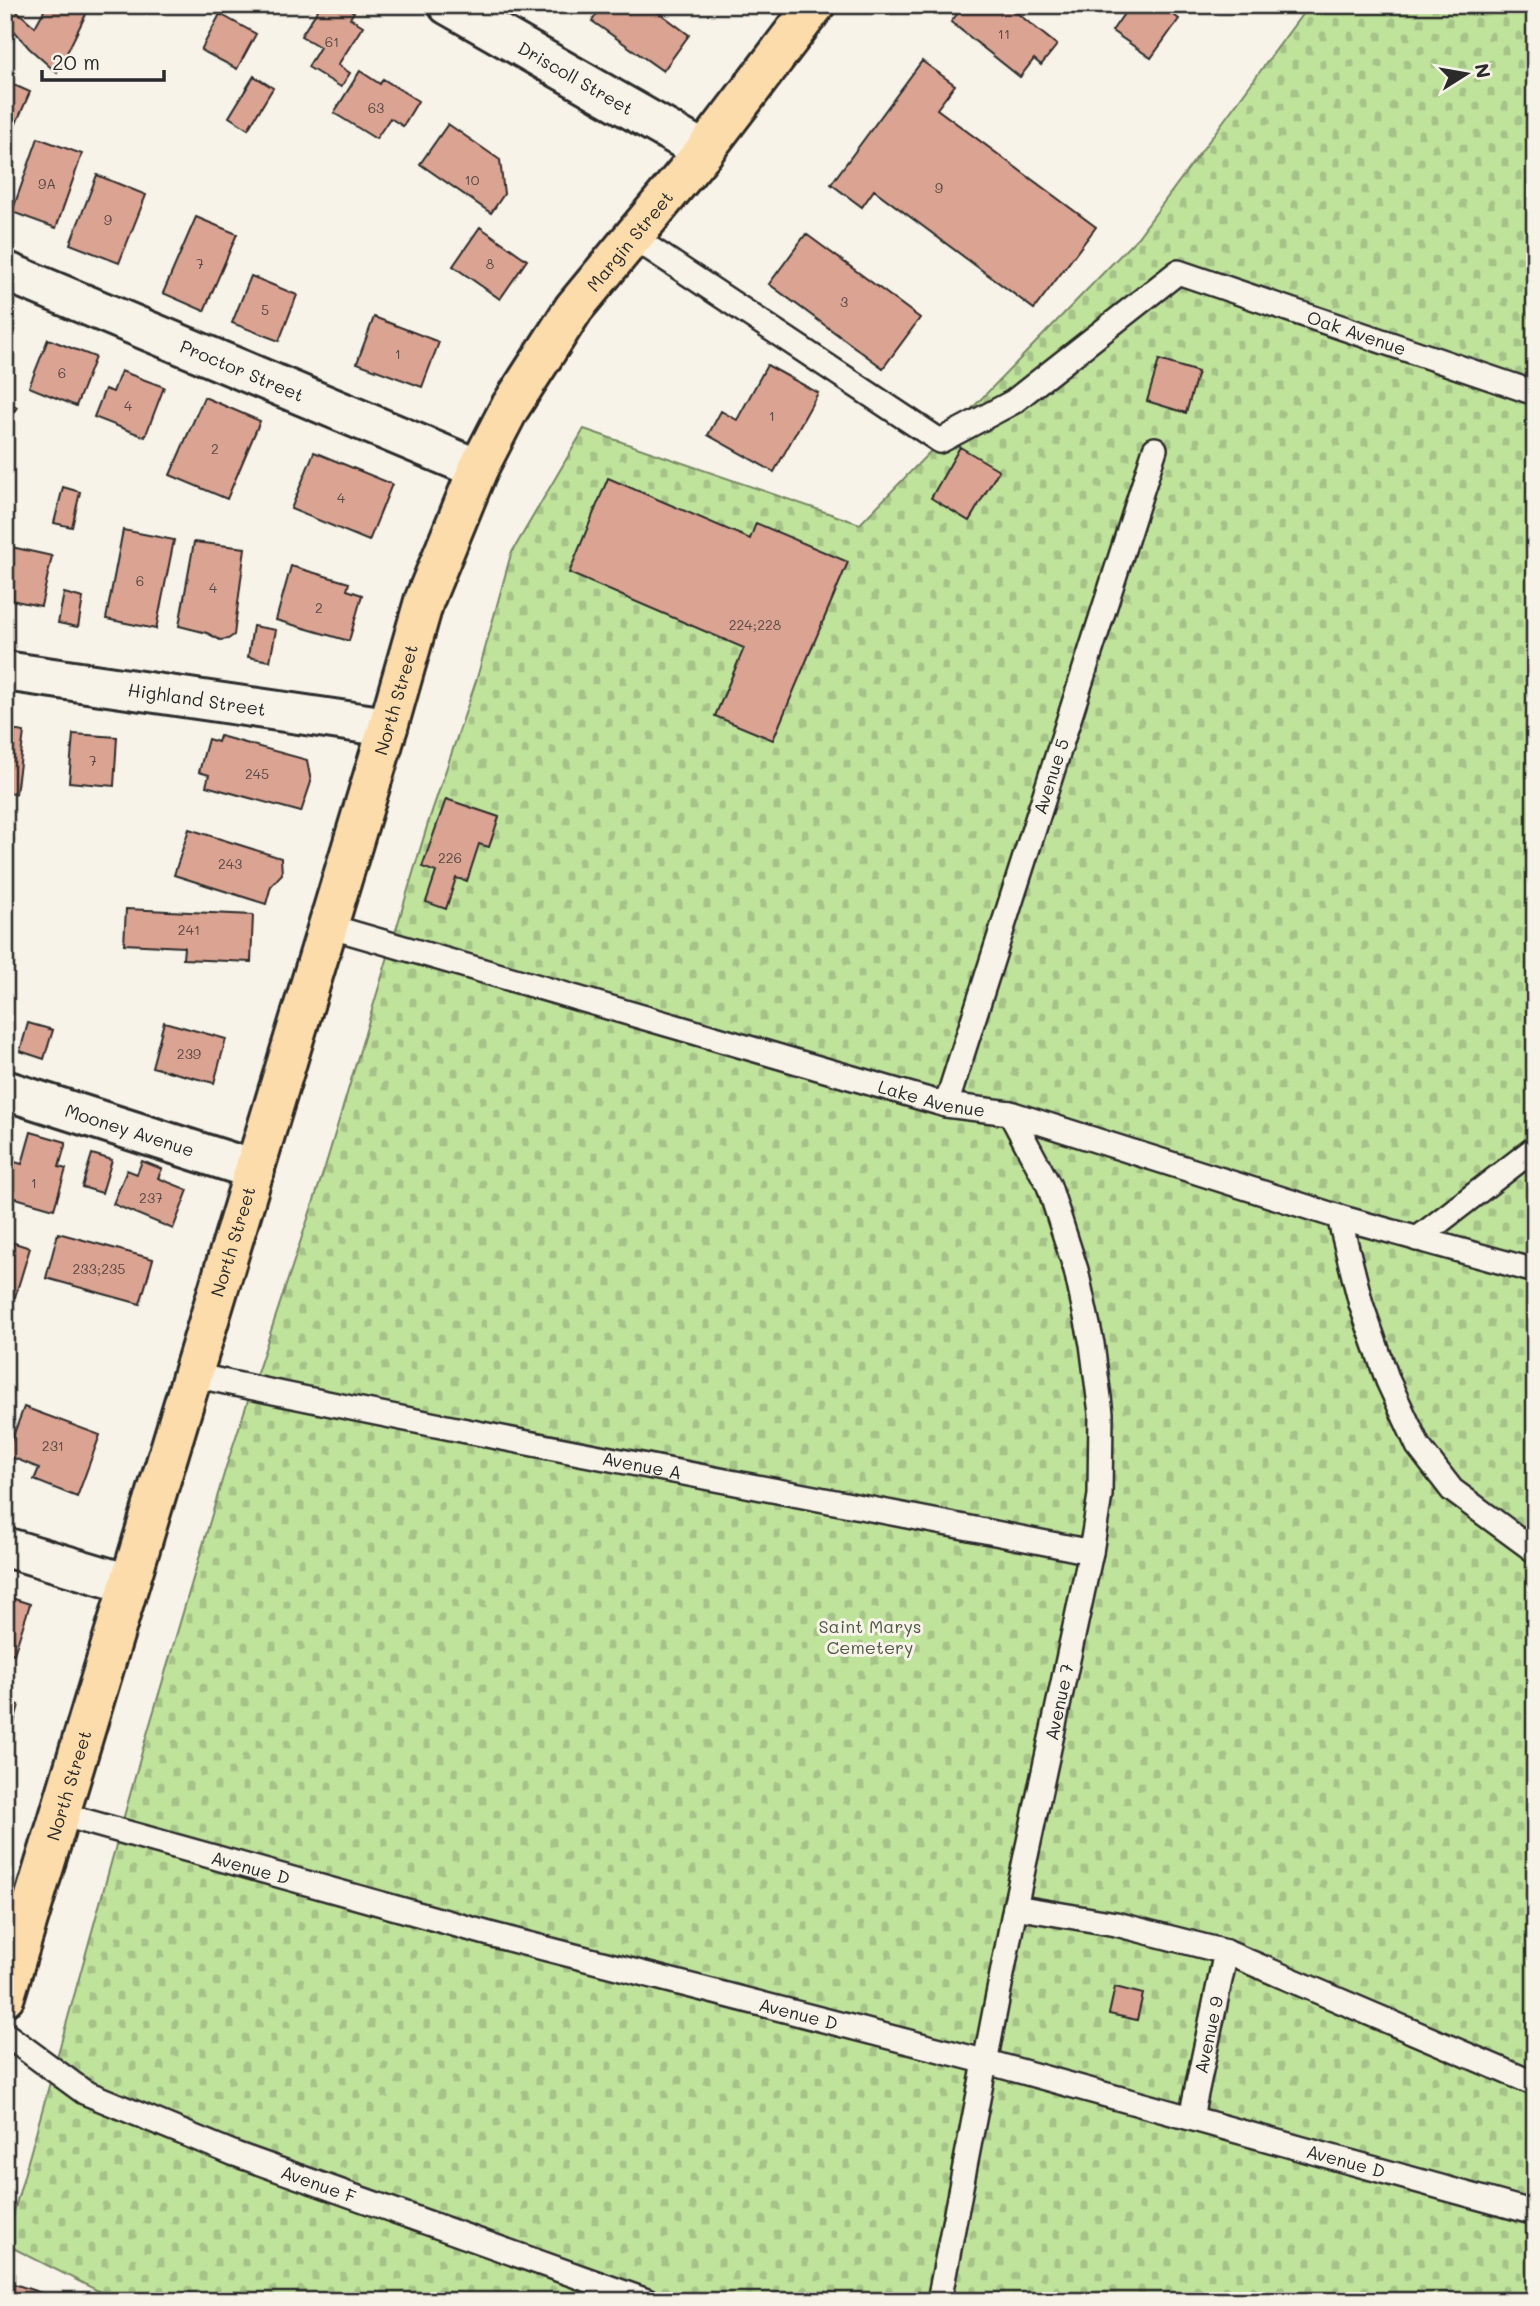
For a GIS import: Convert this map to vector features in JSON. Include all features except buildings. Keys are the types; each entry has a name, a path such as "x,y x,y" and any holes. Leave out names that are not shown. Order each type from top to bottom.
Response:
{"highway":[{"name":"Margin Street","path":"473,481 509,409 574,308 704,151 815,5"},
{"name":"North Street","path":"5,1996 424,601 473,481"}],"street":[{"name":"Driscoll Street","path":"448,5 704,151"},
{"name":"Proctor Street","path":"5,271 473,481"},
{"name":"Highland Street","path":"5,671 388,727"},
{"name":"Mooney Avenue","path":"5,1090 255,1170"},
{"path":"5,1546 129,1584"}],"lane":[{"name":"Oak Avenue","path":"633,237 940,441 1013,402 1178,272 1535,393"},
{"name":"Avenue 5","path":"946,1105 1155,449"},
{"name":"Lake Avenue","path":"328,926 946,1105 1010,1113 1339,1217 1535,1272"},
{"name":"Avenue 7","path":"939,2301 1015,1907 1091,1552 1100,1495 1101,1426 1092,1344 1076,1270 1049,1186 1010,1113"},
{"path":"1418,1240 1535,1148"},
{"path":"1339,1217 1361,1304 1388,1381 1418,1446 1452,1490 1535,1551"},
{"name":"Avenue A","path":"193,1375 407,1420 700,1474 1091,1552"},
{"name":"Avenue D","path":"60,1814 493,1935 987,2062 1535,2213"},
{"path":"1015,1907 1116,1924 1226,1952 1535,2084"},
{"name":"Avenue 9","path":"1191,2117 1226,1952"},
{"name":"Avenue F","path":"5,2034 84,2092 234,2154 646,2301"}],"green space":[{"name":"Saint Marys Cemetery","path":"1309,5 1535,5 1535,2301 118,2301 5,2244 145,1741 226,1467 325,1167 428,823 477,678 511,554 584,429 860,524 1138,237"}]}
